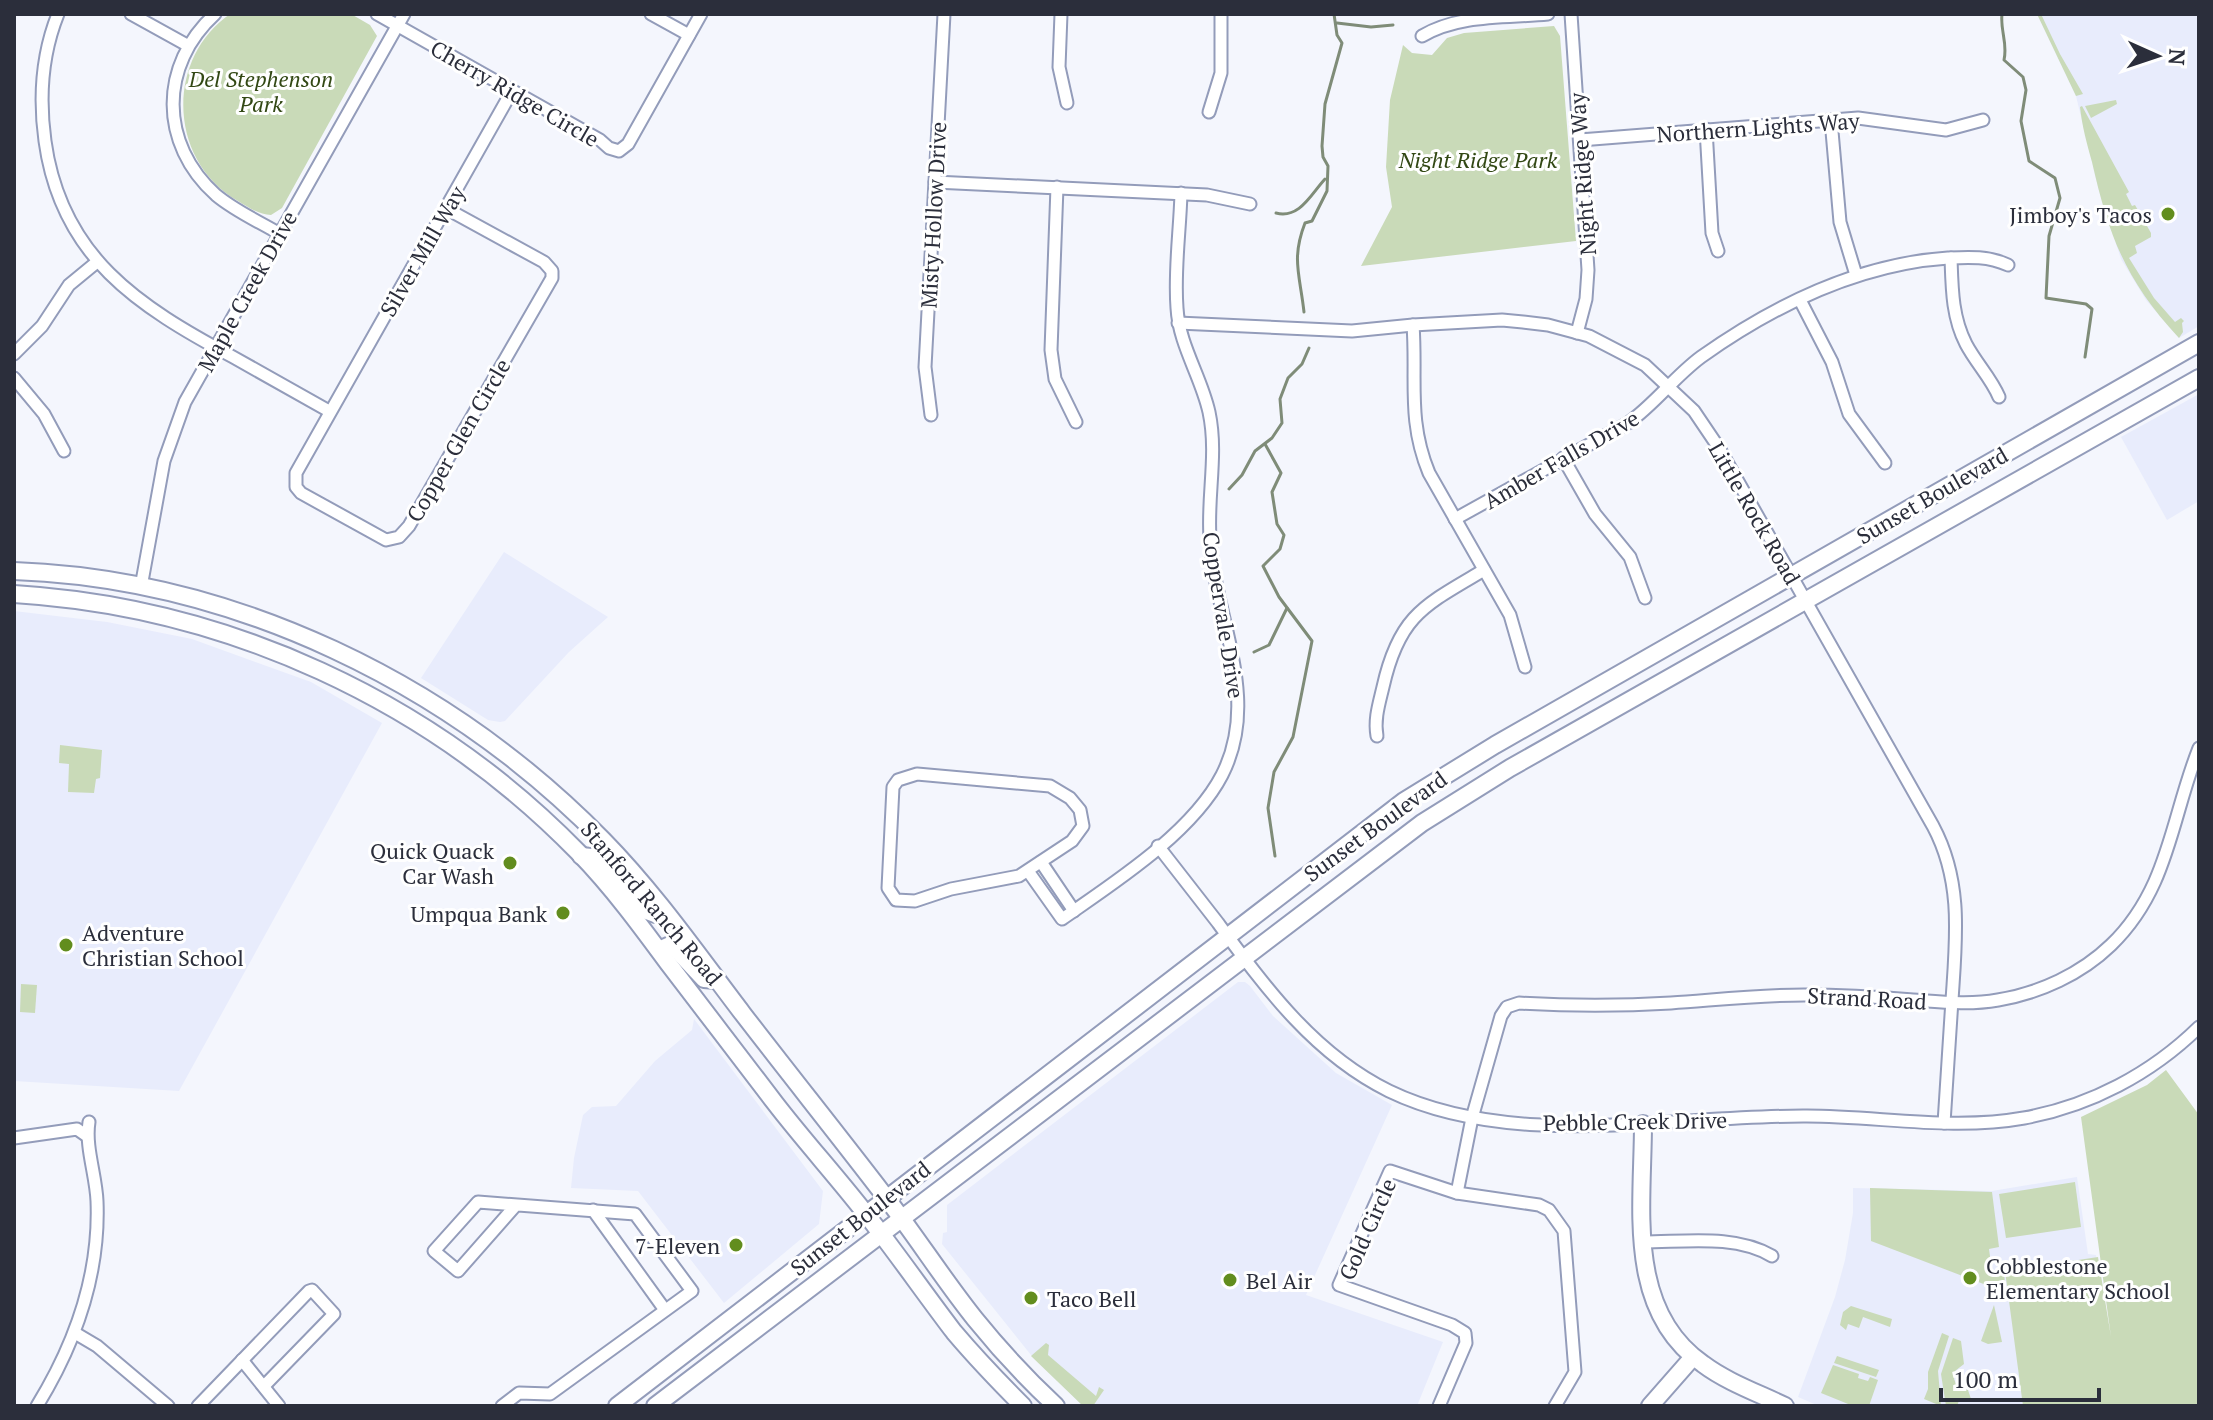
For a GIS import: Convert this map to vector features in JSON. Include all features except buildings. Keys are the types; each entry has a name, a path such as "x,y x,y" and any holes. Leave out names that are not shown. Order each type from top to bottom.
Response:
{"main road":[{"name":"Sunset Boulevard","path":"617,1406 1362,832 1449,771 2199,343"},
{"name":"Sunset Boulevard","path":"655,1406 1379,854 1463,796 2199,378"},
{"name":"Stanford Ranch Road","path":"14,571 141,587 189,598 292,632 410,689 491,743 566,804 605,842 663,910 887,1198 992,1341 1056,1406"},
{"path":"51,596 101,590 127,593 141,587"},
{"name":"Stanford Ranch Road","path":"14,594 51,596 134,610 254,643 369,694 471,759 511,790 581,856 659,950 956,1333 1023,1406"},
{"path":"134,610 144,600 189,598"},
{"path":"581,856 601,858 647,911 655,914 663,910"},
{"path":"659,950 670,945 674,947 704,979 717,980"},
{"path":"1643,1124 1643,1242 1653,1302 1668,1329 1693,1357 1725,1377 1785,1406"},
{"path":"1650,1406 1693,1357"}],"street":[{"path":"58,14 43,75 46,148 61,198 83,242 97,262 142,304 329,411"},
{"path":"131,14 187,45"},
{"path":"215,14 187,45 175,82 173,111 176,130 186,158 204,183 227,204 280,234"},
{"name":"Cherry Ridge Circle","path":"377,14 401,20 512,91 619,151 628,144 701,14"},
{"path":"651,14 689,35"},
{"name":"Misty Hollow Drive","path":"931,415 925,367 944,14"},
{"path":"1061,14 1059,67 1067,103"},
{"path":"1209,112 1221,73 1221,14"},
{"path":"1422,36 1457,22 1548,14"},
{"name":"Night Ridge Way","path":"1571,14 1588,270 1586,299 1577,333"},
{"name":"Maple Creek Drive","path":"141,587 158,489 170,439 185,402 401,20"},
{"name":"Silver Mill Way","path":"329,411 512,91"},
{"name":"Northern Lights Way","path":"1580,140 1831,120 1868,119 1946,130 1983,120"},
{"path":"1831,120 1840,222 1856,275"},
{"path":"1706,129 1712,233 1718,251"},
{"path":"935,182 1181,193 1220,196 1250,204"},
{"path":"1057,187 1051,350 1055,379 1076,422"},
{"name":"Coppervale Drive","path":"1047,898 1062,919 1188,823 1211,795 1230,755 1239,717 1235,664 1210,548 1212,429 1202,389 1181,340 1178,323 1176,287 1181,193"},
{"name":"Copper Glen Circle","path":"329,411 296,473 296,487 307,497 380,539 399,537 409,526 552,278 552,271 544,262 447,209"},
{"name":"Amber Falls Drive","path":"1455,519 1628,423 1644,412 1702,357 1800,300 1856,275 1897,264 1979,257 2008,265"},
{"path":"1951,258 1952,295 1959,327 1965,343 1993,382 1999,397"},
{"path":"14,354 42,326 69,285 97,262"},
{"path":"1800,300 1832,362 1849,414 1885,463"},
{"name":"Little Rock Road","path":"1178,323 1341,331 1502,320 1548,325 1623,352 1645,365 1694,411 1792,576 1944,850 1957,903 1944,1123"},
{"path":"1413,325 1413,413 1418,441 1429,473 1510,615 1525,667"},
{"path":"14,378 44,414 64,451"},
{"path":"1563,458 1595,514 1630,557 1645,598"},
{"path":"1377,736 1376,715 1386,670 1402,631 1423,608 1484,570"},
{"name":"Strand Road","path":"1472,1118 1501,1016 1507,1007 1519,1003 1659,1004 1808,995 1952,1003 1995,1001 2037,990 2080,969 2111,945 2139,912 2152,890 2164,862 2189,772 2199,748"},
{"path":"917,774 1020,782 1058,790 1080,810 1083,826 1076,837 1041,862 1006,880 964,886 915,901 896,900 891,894 888,879 893,787 898,780 917,774"},
{"name":"Pebble Creek Drive","path":"1158,846 1296,1023 1343,1063 1391,1092 1431,1108 1472,1118 1513,1123 1643,1124 1807,1116 1944,1123 2024,1118 2080,1103 2143,1071 2199,1027"},
{"path":"1041,862 1074,911"},
{"path":"1028,871 1047,898 1059,889"},
{"path":"1457,1193 1472,1118"},
{"path":"37,1406 75,1333 92,1272 97,1227 94,1172 87,1136 89,1122"},
{"path":"14,1138 77,1129 87,1136"},
{"name":"Gold Circle","path":"1439,1406 1466,1343 1465,1333 1452,1325 1339,1285 1390,1171 1457,1193 1539,1205 1549,1210 1564,1231 1575,1372 1555,1406"},
{"path":"504,1405 519,1393 550,1394 692,1291 635,1214 478,1202 434,1251 458,1271 516,1205"},
{"path":"593,1210 665,1310"},
{"path":"1643,1242 1728,1242 1760,1248 1772,1256"},
{"path":"198,1406 312,1290 334,1314 264,1386"},
{"path":"75,1333 97,1346 168,1406"},
{"path":"242,1360 279,1406"}],"shaded area":[{"path":"2037,14 2199,14 2199,326 2179,338 2146,300 2121,259 2099,191 2076,96"},
{"path":"2199,394 2199,501 2167,520 2121,437"},
{"path":"504,552 608,617 569,652 505,721 500,722 488,720 421,678"},
{"path":"14,611 107,622 192,639 311,682 382,723 179,1091 14,1081"},
{"path":"1238,982 1250,986 1273,1016 1336,1073 1392,1105 1306,1295 1443,1342 1417,1406 1083,1406 1031,1355 942,1244 943,1233 947,1232 947,1205"},
{"path":"694,1019 823,1191 819,1224 724,1303 638,1191 571,1188 583,1115 592,1107 616,1106 655,1061 692,1030"},
{"name":"Cobblestone Elementary School","path":"2077,1177 2088,1254 2096,1255 2120,1406 1819,1406 1798,1397 1835,1297 1845,1260 1853,1213 1853,1188 1992,1191"}],"green space":[{"name":"Del Stephenson Park","path":"230,14 351,14 370,25 377,36 282,208 271,215 250,208 215,183 198,161 188,136 183,109 186,82 194,57 209,33"},
{"path":"2037,14 2041,14 2083,94 2076,96"},
{"name":"Night Ridge Park","path":"1554,26 1560,36 1576,241 1361,266 1392,207 1386,167 1390,100 1403,45 1412,53 1432,55 1447,38 1464,33"},
{"path":"2116,100 2117,104 2091,118 2085,106"},
{"path":"2082,106 2129,192 2126,194 2132,206 2135,205 2151,233 2151,237 2135,246 2137,253 2129,258 2154,298 2175,322 2181,318 2184,321 2179,338 2145,297 2113,236 2085,135"},
{"path":"60,745 102,750 100,778 96,779 94,793 68,792 69,764 59,763"},
{"path":"21,984 37,985 35,1013 20,1012"},
{"path":"2166,1070 2199,1115 2199,1406 2023,1406 2005,1271 2098,1257 2111,1337 2081,1117 2147,1085"},
{"path":"2075,1182 2081,1227 2006,1238 1999,1194"},
{"path":"1870,1188 1992,1192 1999,1247 1989,1249 1992,1271 2004,1270 2005,1285 1994,1288 1871,1241"},
{"path":"1994,1305 2002,1342 1988,1344 1981,1341"},
{"path":"1851,1306 1892,1319 1890,1327 1863,1317 1859,1328 1848,1324 1846,1330 1840,1325 1843,1312"},
{"path":"1942,1333 1949,1336 1938,1371 1941,1406 1924,1399 1928,1389 1928,1372"},
{"path":"1953,1338 1961,1341 1964,1364 1955,1371 1954,1379 1957,1386 1968,1390 1972,1402 1960,1398 1957,1406 1946,1406 1941,1374"},
{"path":"1046,1343 1049,1345 1048,1355 1096,1396 1099,1387 1104,1390 1093,1406 1083,1406 1031,1356"},
{"path":"1837,1356 1879,1370 1876,1377 1834,1363"},
{"path":"1833,1365 1859,1374 1858,1378 1878,1380 1869,1406 1853,1406 1821,1393"}],"waterway":[{"path":"1304,312 1298,247 1305,223 1312,221 1327,191 1328,166 1322,146 1325,104 1342,43 1337,35 1334,14"},
{"path":"2002,14 2004,60 2023,77 2026,90 2021,121 2029,161 2055,178 2060,198 2049,236 2046,298 2086,304 2092,309 2085,357"},
{"path":"1337,23 1371,27 1393,25"},
{"path":"1276,213 1284,214 1298,209 1325,179"},
{"path":"1229,489 1242,475 1255,451 1272,438 1282,423 1280,399 1288,378 1302,364 1309,348"},
{"path":"1265,444 1281,473 1272,492 1277,524 1284,535 1280,549 1263,566 1279,597 1312,641 1293,737 1274,772 1268,808 1275,856"},
{"path":"1254,652 1269,645 1287,608"}],"place":[{"name":"Jimboy's Tacos","path":"2168,214"},
{"name":"Quick Quack Car Wash","path":"510,863"},
{"name":"Umpqua Bank","path":"563,913"},
{"name":"Adventure Christian School","path":"66,945"},
{"name":"7-Eleven","path":"736,1245"},
{"name":"Cobblestone Elementary School","path":"1970,1278"},
{"name":"Bel Air","path":"1230,1280"},
{"name":"Taco Bell","path":"1031,1298"}]}
